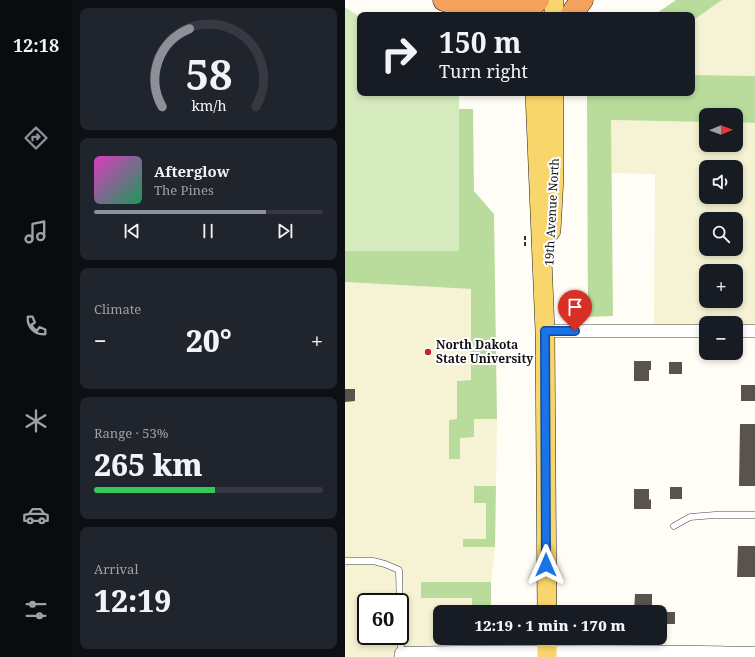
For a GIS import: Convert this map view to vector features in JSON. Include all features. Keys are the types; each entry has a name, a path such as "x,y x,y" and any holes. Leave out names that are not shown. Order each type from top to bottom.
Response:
{"highway":[{"path":"444,0 483,11 539,4"},
{"path":"574,12 582,0"}],"main road":[{"path":"539,4 550,12"},
{"name":"19th Avenue North","path":"535,96 545,331 547,605"},
{"name":"19th Avenue North","path":"545,331 555,177 554,96"}],"street":[{"path":"545,331 699,331"},
{"path":"743,331 755,331"},
{"path":"401,655 547,649 755,653"}],"lane":[{"path":"674,526 690,517 715,515 755,515"},
{"path":"345,561 373,561 399,570 401,655"}],"shaded area":[{"path":"722,0 755,0 755,76 695,75 695,19"},
{"path":"611,120 699,122 699,152 743,152 743,122 755,123 755,336 743,336 743,316 699,316 699,336 654,336 655,174 611,173"},
{"path":"345,282 471,289 471,380 457,381 457,420 450,420 449,459 460,459 460,438 474,419 497,419 496,486 474,486 486,503 486,539 463,539 463,547 495,547 491,582 421,582 421,597 472,598 472,605 433,605 433,645 491,645 490,657 345,657"}],"green space":[{"path":"676,0 722,0 695,19 695,12 658,12"},
{"path":"345,7 357,15 357,96 459,96 459,251 345,251"},
{"path":"695,75 755,76 755,123 743,122 743,108 699,108 699,122 611,120 613,316 588,317 587,96 695,96"},
{"path":"459,109 473,109 474,191 494,214 497,419 474,419 474,437 460,438 460,459 449,459 449,420 457,419 457,381 471,380 471,289 345,282 345,251 459,251"},
{"path":"474,486 496,486 495,547 463,547 463,539 486,539 486,503 474,503"},
{"path":"421,582 491,582 491,605 472,605 472,598 421,598"}],"building":[{"path":"634,361 651,361 649,381 634,381"},
{"path":"669,362 682,362 682,374 669,374"},
{"path":"741,385 755,385 755,401 741,401"},
{"path":"345,389 355,389 355,401 345,402"},
{"path":"740,424 755,424 755,486 739,486"},
{"path":"670,487 682,487 682,499 670,499"},
{"path":"634,489 649,489 651,509 634,509"},
{"path":"738,546 755,546 755,577 737,577"},
{"path":"635,594 652,594 652,605 634,605"},
{"path":"667,612 675,612 675,624 667,624"}],"place":[{"name":"North Dakota State University","path":"428,352"}],"route":[{"path":"546,565 545,331 575,331"}]}
